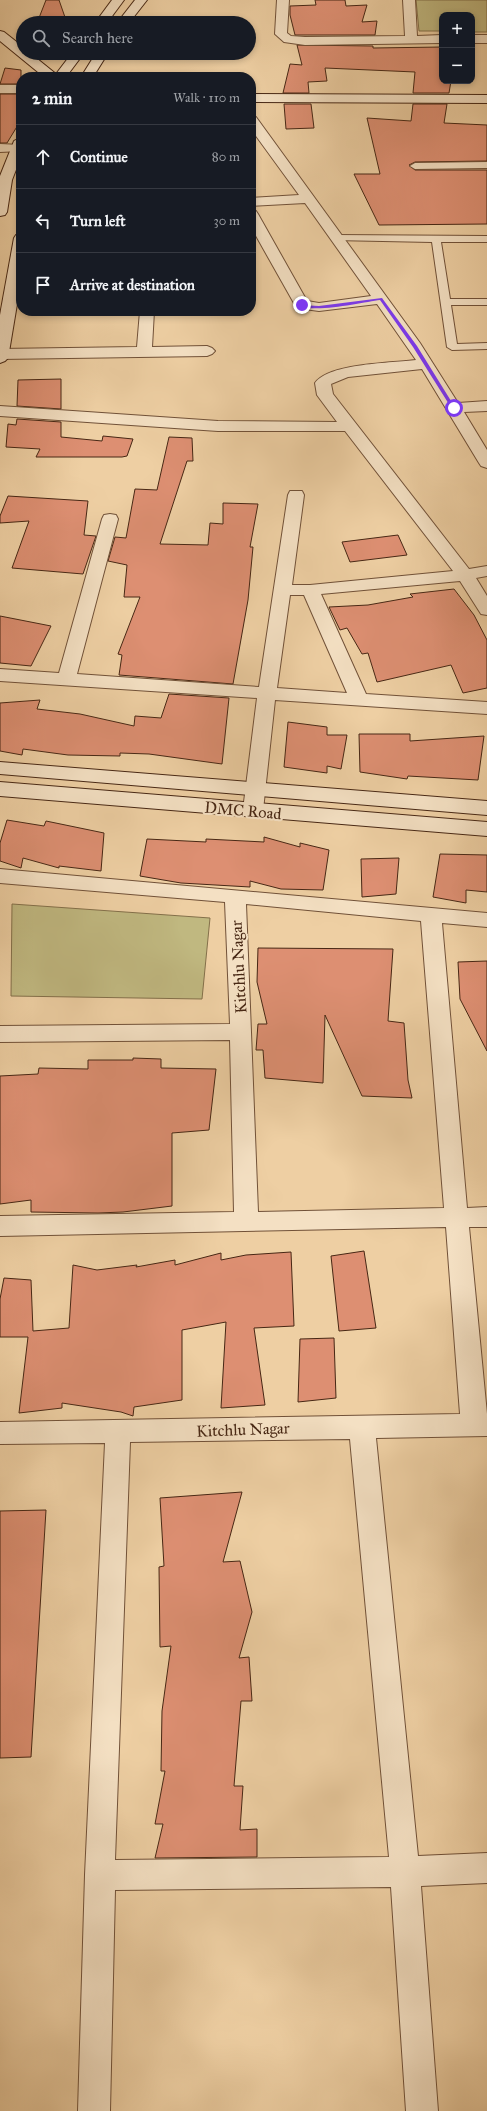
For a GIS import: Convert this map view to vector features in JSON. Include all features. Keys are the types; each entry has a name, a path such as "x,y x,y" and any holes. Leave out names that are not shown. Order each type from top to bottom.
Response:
{"street":[{"path":"106,16 118,0"},
{"path":"128,16 141,0"},
{"path":"283,0 282,34 288,39 305,41 439,39"},
{"path":"409,0 411,39"},
{"path":"0,35 16,48"},
{"path":"475,39 487,39"},
{"path":"31,60 46,72"},
{"path":"64,72 73,60"},
{"path":"90,72 98,60"},
{"path":"0,89 16,89"},
{"path":"256,98 487,98"},
{"path":"258,139 309,199 381,299 426,364 487,463"},
{"path":"0,148 16,145"},
{"path":"0,212 5,180 16,154"},
{"path":"256,202 309,199"},
{"path":"256,223 302,305 306,307 319,307 381,299"},
{"path":"0,358 16,266"},
{"path":"144,352 147,316"},
{"path":"0,354 207,351"},
{"path":"426,364 346,374 328,379 323,383 325,395 465,575 487,610"},
{"path":"454,408 487,406"},
{"path":"0,411 236,427 305,429 350,426"},
{"path":"253,810 267,692 296,495"},
{"path":"67,679 110,519"},
{"path":"282,590 310,590 465,575 487,571"},
{"path":"310,590 359,699"},
{"path":"0,675 487,708"},
{"path":"0,768 487,808"},
{"name":"DMC Road","path":"0,789 487,829"},
{"path":"0,876 235,896 487,920"},
{"name":"Kitchlu Nagar","path":"0,1034 241,1032 235,896"},
{"path":"431,915 456,1218 481,1425"},
{"path":"241,1032 246,1221"},
{"path":"0,1226 487,1217"},
{"name":"Kitchlu Nagar","path":"0,1434 362,1426 481,1425"},
{"path":"362,1426 405,1872 422,2111"},
{"path":"94,2111 100,1875 118,1432"},
{"path":"100,1875 405,1872 487,1868"}],"lane":[{"path":"415,166 487,165"},
{"path":"336,238 487,239"},
{"path":"436,239 452,347 487,346"},
{"path":"446,302 487,302"}],"shaded area":[{"path":"416,0 487,0 487,32 475,32 475,12 439,12 439,31 419,31"},
{"path":"12,904 210,918 202,999 11,996"}],"building":[{"path":"46,0 59,0 65,16 40,16"},
{"path":"315,0 345,0 346,6 367,5 362,22 377,21 375,35 295,35 290,15 290,6 316,5"},
{"path":"297,45 373,46 373,48 439,47 439,84 450,84 449,93 413,93 415,72 325,68 327,81 308,82 309,93 283,93 290,64 302,65"},
{"path":"5,68 21,70 21,72 16,72 16,84 0,84"},
{"path":"0,94 16,94 16,128 7,143 0,143"},
{"path":"284,104 311,104 314,128 286,129"},
{"path":"413,104 447,104 444,123 487,125 487,161 415,162 409,165 415,170 487,170 487,224 379,225 354,174 380,174 367,118 411,121"},
{"path":"61,379 61,409 17,406 18,380"},
{"path":"17,419 61,422 61,437 102,441 103,436 133,439 127,456 122,457 36,457 40,449 6,447 8,424 16,425"},
{"path":"169,437 192,438 193,461 187,461 160,544 208,545 210,523 223,524 223,503 258,504 250,547 253,547 248,600 233,684 119,675 122,655 118,654 140,597 124,597 127,565 108,561 115,537 126,538 135,489 157,490"},
{"path":"8,496 88,501 84,535 96,536 83,574 12,568 29,521 0,523 0,516"},
{"path":"398,535 407,555 350,562 342,542"},
{"path":"454,589 474,615 487,640 487,688 463,693 451,665 377,682 368,653 362,654 347,628 340,630 329,607 368,605 413,597 410,594"},
{"path":"0,616 51,626 31,666 0,663"},
{"path":"169,694 229,698 222,764 149,754 120,753 120,756 68,755 23,749 22,755 0,751 0,703 40,700 37,709 80,714 134,726 135,716 161,718"},
{"path":"288,722 327,727 327,735 347,735 341,769 327,766 327,773 284,767"},
{"path":"359,734 410,734 410,741 484,736 478,780 408,776 407,779 360,772"},
{"path":"7,820 44,826 46,821 104,833 101,871 59,866 59,868 23,858 21,868 0,861 0,843"},
{"path":"264,837 300,847 300,843 329,850 323,890 281,889 250,881 250,887 181,883 140,876 147,839 206,842 206,839 264,842"},
{"path":"440,854 487,855 487,892 466,890 466,903 433,897"},
{"path":"399,858 396,894 362,897 361,859"},
{"path":"258,948 393,949 388,1021 404,1023 408,1080 412,1098 362,1096 325,1015 323,1083 265,1078 263,1050 256,1050 258,1024 267,1024 257,982"},
{"path":"487,961 487,1051 460,999 458,962"},
{"path":"133,1058 161,1059 161,1068 216,1069 209,1130 172,1133 172,1206 123,1212 98,1213 31,1212 31,1200 0,1204 0,1076 38,1074 39,1068 88,1069 88,1060 133,1060"},
{"path":"364,1251 376,1328 339,1331 331,1256"},
{"path":"291,1252 294,1326 254,1328 265,1405 221,1408 226,1322 182,1330 182,1400 134,1407 133,1416 121,1412 62,1403 62,1408 19,1413 28,1337 0,1337 0,1299 4,1278 31,1280 33,1331 69,1328 73,1265 97,1270 137,1265 136,1267 175,1260 175,1265 221,1253 221,1260 246,1255"},
{"path":"334,1338 336,1398 298,1402 300,1339"},
{"path":"242,1492 223,1562 240,1561 252,1612 239,1658 249,1657 252,1701 241,1701 234,1786 243,1786 240,1830 257,1829 257,1857 155,1858 163,1824 155,1824 165,1771 161,1771 162,1711 171,1646 160,1647 159,1567 164,1566 160,1498"},
{"path":"46,1510 31,1757 0,1758 0,1511"}],"route":[{"path":"302,305 311,308 381,299 415,346 454,408"}]}
